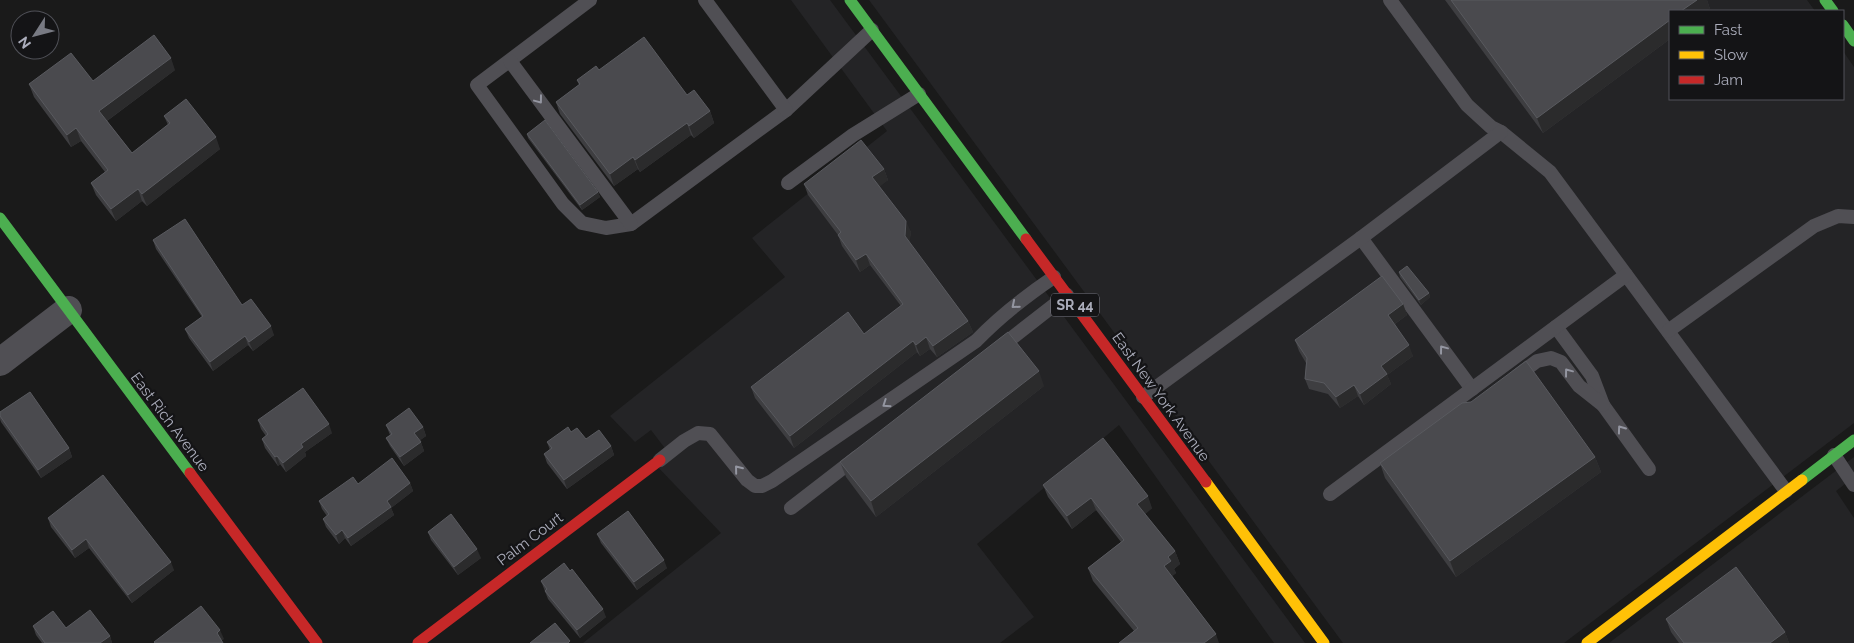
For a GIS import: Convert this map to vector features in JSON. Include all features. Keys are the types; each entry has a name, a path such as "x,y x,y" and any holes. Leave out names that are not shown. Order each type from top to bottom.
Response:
{"main road":[{"name":"East New York Avenue","path":"850,0 1324,643"},
{"path":"1844,26 1854,41"},
{"name":"East Rich Avenue","path":"0,218 317,643"},
{"path":"1587,643 1854,440"},
{"name":"Palm Court","path":"418,643 660,460"}],"street":[{"path":"0,362 68,310"}],"lane":[{"path":"590,0 477,85 563,204 582,223 606,228 631,224 786,110 872,30"},
{"path":"705,0 786,110"},
{"path":"1390,0 1467,105 1550,172 1786,491"},
{"path":"510,60 631,224"},
{"path":"788,183 853,135 919,94"},
{"path":"1143,397 1361,238 1501,132"},
{"path":"1668,332 1814,226 1838,216 1854,217"},
{"path":"1361,238 1472,388"},
{"path":"1330,494 1626,275"},
{"path":"660,460 684,441 698,433 710,434 747,480 755,486 762,486 976,341 990,326 1024,298 1054,277"},
{"path":"992,353 1067,295"},
{"path":"1556,327 1592,376 1603,405 1649,469"},
{"path":"1508,383 1538,361 1551,358 1560,362 1579,386 1603,405"},
{"path":"1444,410 1462,410"},
{"path":"791,508 868,449"},
{"path":"1834,455 1854,485"}],"shaded area":[{"path":"791,0 830,0 1305,643 1274,643 1119,425 977,544 1034,617 1000,643 583,643 721,533 653,462 667,451 651,430 635,442 610,416 785,277 752,238 887,131"},
{"path":"869,0 1807,0 1814,10 1669,10 1669,100 1844,100 1844,52 1854,67 1854,423 1564,643 1343,643"},
{"path":"1854,457 1854,477 1836,491 1854,518 1854,643 1609,643"}],"building":[{"path":"1451,0 1697,0 1682,10 1669,10 1669,21 1537,118"},
{"path":"154,35 171,58 99,111 132,153 170,123 164,116 186,99 216,137 142,194 138,189 111,209 91,183 108,170 76,128 67,135 29,84 71,53 93,81"},
{"path":"644,37 687,95 694,90 710,111 689,126 687,123 635,160 633,157 610,174 556,102 580,84 577,80 596,66 599,70"},
{"path":"545,120 598,192 580,205 527,134"},
{"path":"861,140 884,169 872,177 906,221 905,236 968,321 933,346 926,337 916,345 913,341 790,436 751,387 848,312 864,334 903,304 866,254 856,260 838,235 841,232 804,184"},
{"path":"185,219 242,305 251,299 271,326 249,342 245,336 210,362 185,329 203,316 153,240"},
{"path":"1407,266 1429,293 1419,300 1399,272"},
{"path":"1382,276 1403,304 1388,315 1409,345 1381,366 1387,374 1360,394 1354,385 1336,397 1324,383 1305,379 1307,358 1295,340"},
{"path":"1008,332 1039,371 871,501 840,462"},
{"path":"1526,361 1595,457 1450,561 1380,463 1462,403 1471,402"},
{"path":"303,388 329,424 301,444 303,447 283,463 277,456 275,457 262,439 268,434 258,420"},
{"path":"30,392 69,448 38,470 0,416 0,412"},
{"path":"409,408 423,427 414,433 421,442 400,457 386,438 392,434 386,425"},
{"path":"568,427 571,432 577,428 586,439 599,430 611,446 564,480 544,454 552,448 547,442"},
{"path":"1103,438 1148,496 1137,504 1175,551 1168,557 1171,561 1164,566 1216,634 1204,643 1119,643 1138,628 1088,568 1124,540 1091,498 1067,516 1043,485"},
{"path":"392,458 410,483 387,501 391,507 348,538 342,530 336,535 323,519 329,514 319,501 353,477 358,484"},
{"path":"103,475 171,562 128,595 86,539 72,550 48,518"},
{"path":"628,511 664,560 634,582 597,534"},
{"path":"451,514 477,549 454,567 428,532"},
{"path":"564,563 570,571 572,569 603,609 577,630 545,591 547,589 541,581"},
{"path":"1736,567 1785,632 1770,643 1684,643 1666,619"},
{"path":"201,606 220,630 217,633 223,643 154,642"},
{"path":"90,610 110,636 100,643 45,643 33,626 53,611 66,628"},
{"path":"555,623 570,641 568,643 530,643"}],"traffic: fast":[{"path":"850,0 1026,239"},
{"path":"1825,0 1832,10"},
{"path":"1844,26 1854,41"},
{"path":"0,218 190,473"},
{"path":"1802,480 1854,440"}],"traffic: slow":[{"path":"1587,643 1802,480"},
{"path":"1206,482 1324,643"}],"traffic: jam":[{"path":"1026,239 1206,482"},
{"path":"418,643 660,460"},
{"path":"190,473 317,643"}]}
